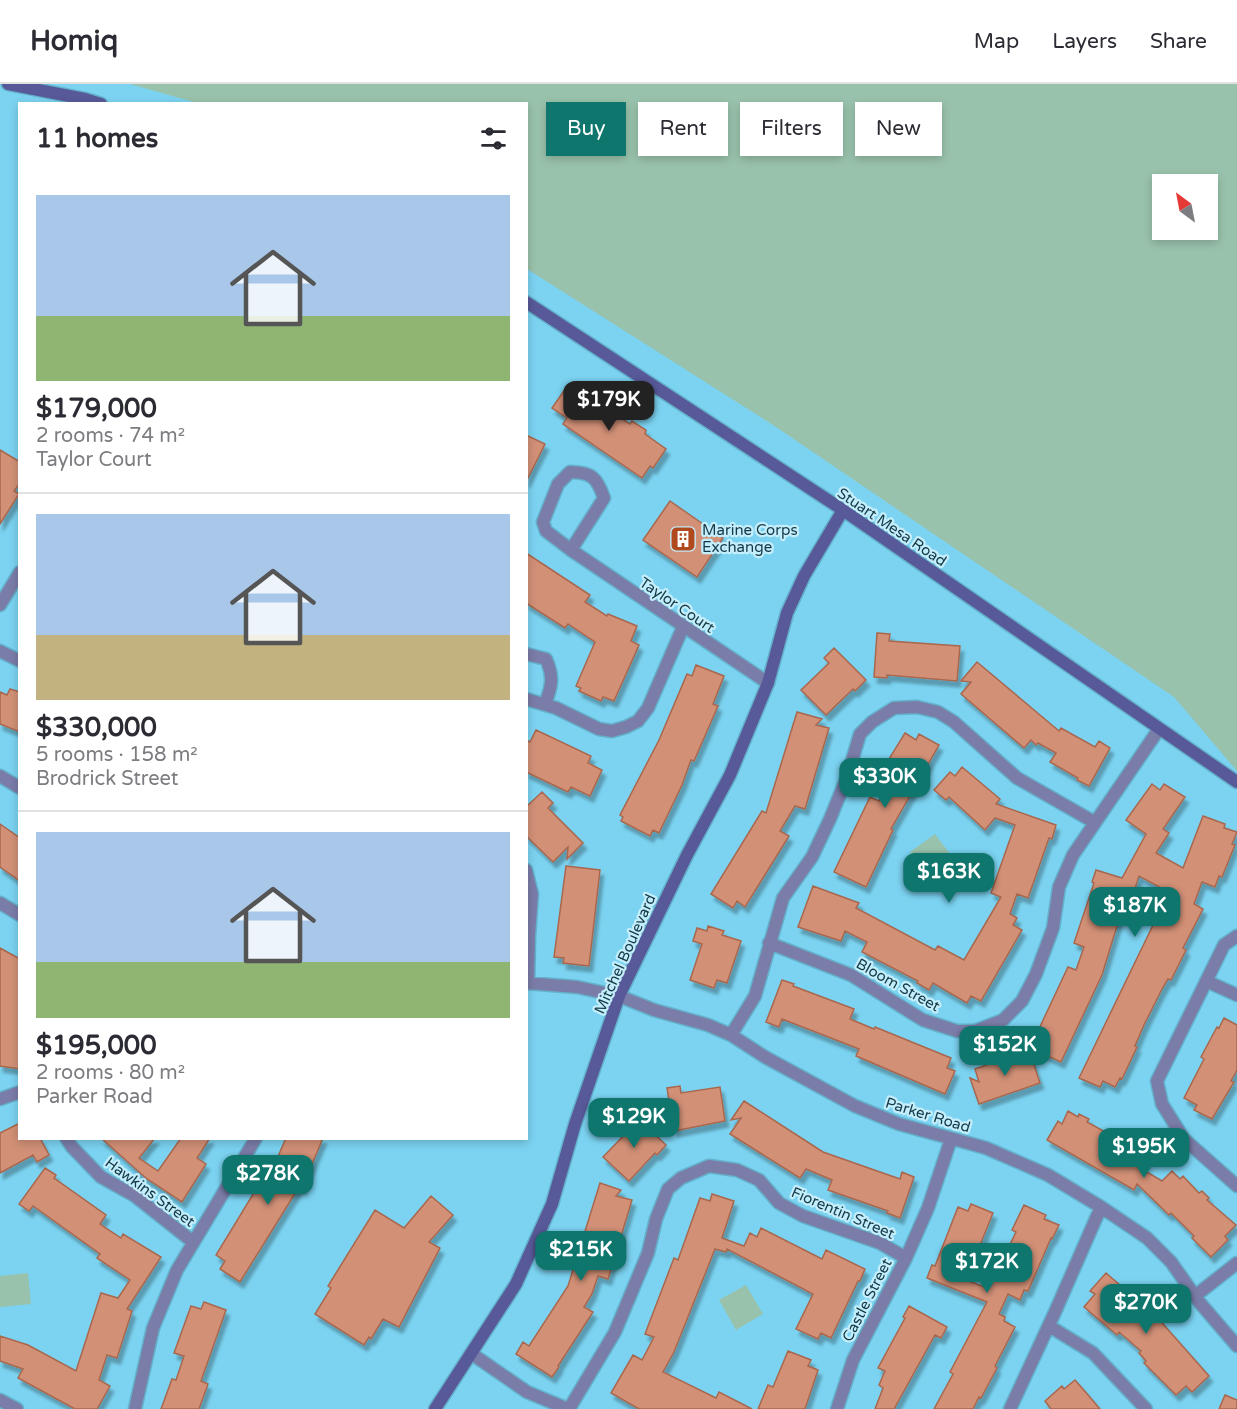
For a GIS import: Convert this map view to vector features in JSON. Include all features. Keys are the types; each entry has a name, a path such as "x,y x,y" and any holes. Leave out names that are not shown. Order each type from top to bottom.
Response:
{"street":[{"path":"8,84 95,102"},
{"name":"Stuart Mesa Road","path":"528,303 843,510 1237,782"},
{"name":"Taylor Court","path":"571,550 604,498 599,483 590,475 581,472 570,472 558,484 543,522 546,531 571,550 683,627 768,683"},
{"name":"Mitchel Boulevard","path":"435,1409 516,1284 552,1204 575,1124 619,996 687,855 730,775 768,683 787,613 804,576 843,510"},
{"path":"0,605 18,575"},
{"path":"528,700 545,704 599,729 612,731 638,721 648,708 683,627"},
{"path":"0,651 18,660"},
{"path":"528,654 546,659 552,673 551,690 545,704"},
{"path":"731,1035 755,996 783,898 812,857 830,819 847,777 860,734 872,722 894,708 917,707 938,712 954,722 1017,778 1094,822"},
{"name":"Bloom Street","path":"769,943 851,975 923,1020 957,1031 975,1032 1003,1020 1022,1001 1036,974 1053,928 1059,887 1073,855 1159,729"},
{"path":"0,776 18,787"},
{"path":"528,878 532,894 528,960"},
{"path":"0,903 18,914"},
{"path":"1237,936 1224,945 1157,1081 1161,1104 1184,1139 1237,1186"},
{"path":"1206,981 1237,995"},
{"name":"Parker Road","path":"528,983 577,987 619,996 654,1010 708,1025 731,1035 765,1058 855,1106 899,1124 986,1148 1048,1175 1147,1238 1171,1262 1195,1296 1237,1346"},
{"path":"0,1099 18,1093"},
{"name":"Castle Street","path":"837,1409 853,1360 906,1258 928,1208 951,1138"},
{"name":"Hawkins Street","path":"67,1140 101,1177 135,1196 193,1242"},
{"path":"135,1409 153,1328 177,1270 254,1140"},
{"name":"Fiorentin Street","path":"569,1409 615,1332 648,1252 656,1219 668,1189 681,1178 709,1166 737,1170 759,1180 779,1203 804,1216 880,1243 906,1258"},
{"path":"1010,1409 1101,1207"},
{"path":"1195,1296 1237,1263"},
{"path":"1049,1326 1093,1353 1146,1409"},
{"path":"472,1354 527,1392 569,1409"},
{"path":"0,1400 17,1409"}],"green space":[{"path":"130,84 1237,84 1237,771 1174,697 773,425 528,270 528,102 193,102"},
{"path":"935,834 953,858 928,877 910,852"},
{"path":"28,1273 31,1304 0,1307 0,1276"},
{"path":"746,1285 763,1314 736,1330 719,1300"}],"building":[{"path":"568,385 630,424 632,421 646,430 645,434 666,449 653,468 650,466 642,478 563,424 567,418 552,408"},
{"path":"528,436 545,444 528,478"},
{"path":"0,450 18,461 18,486 14,491 18,496 0,524"},
{"name":"Marine Corps Exchange","path":"670,501 723,538 697,577 643,540"},
{"path":"528,554 590,595 585,602 607,616 608,614 637,626 631,641 639,645 614,701 603,697 601,701 579,691 581,688 576,686 595,642 568,624 565,628 528,604"},
{"path":"877,633 890,634 889,641 960,646 957,681 887,675 887,678 874,677"},
{"path":"834,648 866,680 826,715 801,690 829,663 824,658"},
{"path":"977,662 1059,731 1061,728 1095,747 1099,741 1110,748 1089,786 1050,762 1056,753 1038,743 1036,745 1031,740 1024,748 961,694 971,682 961,681"},
{"path":"696,665 724,676 713,704 718,706 659,833 653,830 650,836 621,821 623,817 620,815 659,740 687,674 692,676"},
{"path":"10,689 18,691 18,731 0,724 0,692 7,695"},
{"path":"797,712 822,719 816,725 829,728 805,809 795,806 780,831 789,836 745,907 737,901 733,908 711,894 762,811 766,813"},
{"path":"536,730 591,756 588,763 602,770 590,796 571,787 568,792 528,773 528,741 530,742"},
{"path":"905,733 916,740 919,734 939,745 891,829 893,830 866,887 834,872 870,797 879,801 891,777 881,772"},
{"path":"962,767 1000,799 996,804 1056,825 1052,839 1049,838 1028,898 1017,894 1010,914 1017,918 1013,925 1022,930 981,1001 971,996 967,1003 933,983 929,990 917,983 918,981 862,952 867,942 845,931 841,941 798,927 813,886 859,903 856,908 935,950 938,946 964,960 1001,897 991,893 1015,825 995,818 985,830 949,797 946,800 934,790 950,772 955,776"},
{"path":"1152,784 1160,790 1164,784 1185,797 1163,829 1169,833 1156,853 1183,868 1203,816 1225,824 1224,828 1237,832 1232,844 1235,845 1222,877 1219,876 1215,887 1202,882 1194,904 1203,909 1183,948 1186,950 1171,980 1168,979 1162,989 1144,1025 1135,1046 1137,1047 1122,1079 1120,1078 1115,1087 1103,1081 1100,1087 1079,1078 1169,892 1139,876 1133,895 1127,893 1102,975 1061,1062 1030,1048 1068,967 1076,970 1084,947 1074,943 1094,883 1092,882 1096,870 1122,878 1146,834 1126,820"},
{"path":"542,792 553,803 548,808 583,843 567,859 568,847 553,862 528,838 528,805"},
{"path":"0,824 18,837 18,880 0,867"},
{"path":"566,866 600,870 589,966 563,963 564,958 554,957"},
{"path":"708,926 724,931 722,935 741,941 727,983 717,980 714,988 690,980 702,944 693,941 697,928 707,931"},
{"path":"0,948 18,958 18,1069 0,1066"},
{"path":"782,980 854,1009 850,1019 951,1058 947,1068 955,1071 945,1094 856,1056 859,1049 782,1019 779,1027 766,1022"},
{"path":"1224,1018 1237,1025 1237,1070 1231,1081 1234,1082 1212,1119 1194,1110 1197,1105 1184,1098 1204,1059 1201,1057"},
{"path":"1029,1050 1040,1083 979,1104 970,1078 979,1082 975,1069"},
{"path":"680,1086 681,1093 720,1087 725,1121 674,1131 667,1088"},
{"path":"744,1101 823,1152 900,1179 902,1172 914,1177 900,1218 887,1213 888,1211 828,1190 832,1180 806,1169 800,1178 730,1134 741,1118 731,1120"},
{"path":"1068,1111 1078,1117 1079,1114 1089,1119 1087,1122 1107,1133 1109,1130 1139,1147 1137,1150 1146,1156 1140,1168 1162,1181 1172,1171 1180,1179 1183,1176 1199,1193 1202,1191 1209,1198 1207,1200 1236,1225 1225,1236 1228,1240 1211,1257 1171,1213 1169,1215 1137,1184 1134,1190 1047,1140 1058,1121 1062,1124"},
{"path":"634,1115 666,1145 657,1155 655,1153 629,1181 603,1157 630,1129 625,1125"},
{"path":"18,1124 18,1140 41,1140 49,1155 37,1162 33,1155 0,1173 0,1133"},
{"path":"103,1140 153,1140 139,1158 158,1171 180,1140 209,1140 197,1158 206,1164 182,1202 147,1179"},
{"path":"285,1140 322,1140 302,1188 299,1187 240,1282 220,1269 225,1261 216,1255 258,1186 267,1192 280,1171 273,1168"},
{"path":"45,1168 56,1175 54,1178 106,1215 100,1224 121,1238 123,1234 161,1257 127,1309 132,1311 117,1358 107,1355 99,1380 110,1386 97,1409 75,1409 18,1378 23,1369 0,1361 0,1336 28,1345 76,1371 101,1293 118,1298 130,1280 97,1258 100,1254 33,1206 29,1211 19,1204"},
{"path":"600,1183 621,1190 616,1196 632,1200 608,1279 598,1276 592,1294 584,1307 593,1312 552,1377 516,1354 523,1342 529,1346 568,1286"},
{"path":"712,1194 734,1201 722,1238 744,1246 750,1233 757,1237 761,1228 822,1259 826,1250 865,1269 831,1338 821,1333 818,1339 796,1329 813,1294 727,1249 726,1252 715,1249 674,1352 663,1372 716,1398 719,1392 752,1409 639,1409 611,1393 633,1355 642,1360 654,1337 645,1334 674,1258 678,1260 700,1198 710,1201"},
{"path":"431,1196 453,1215 429,1242 440,1248 399,1327 383,1319 371,1339 369,1337 364,1345 315,1314 331,1288 328,1286 375,1210 404,1228"},
{"path":"971,1204 993,1213 966,1280 987,1288 1016,1232 1012,1230 1024,1205 1046,1215 1044,1219 1059,1225 1028,1291 1024,1290 1020,1300 1008,1294 999,1314 1005,1317 1004,1321 1015,1327 981,1398 979,1397 973,1409 934,1409 953,1374 950,1372 987,1302 927,1278 932,1265 935,1266 958,1207 968,1211"},
{"path":"1106,1273 1156,1316 1209,1376 1192,1392 1186,1386 1176,1395 1144,1363 1146,1361 1139,1353 1141,1351 1119,1332 1117,1335 1084,1307 1095,1294 1090,1291"},
{"path":"204,1302 226,1310 201,1381 208,1384 199,1409 161,1409 172,1379 176,1380 184,1356 174,1353 191,1306 201,1309"},
{"path":"909,1306 947,1327 941,1338 935,1335 894,1409 875,1409 883,1388 879,1385 885,1371 878,1368"},
{"path":"788,1351 811,1360 808,1366 818,1370 805,1409 758,1409 768,1385 773,1387"},
{"path":"1075,1380 1100,1409 1051,1409 1045,1401 1062,1386 1064,1389"},
{"path":"1225,1395 1237,1400 1237,1409 1219,1409"}],"place":[{"name":"Marine Corps Exchange","path":"683,539"}]}
